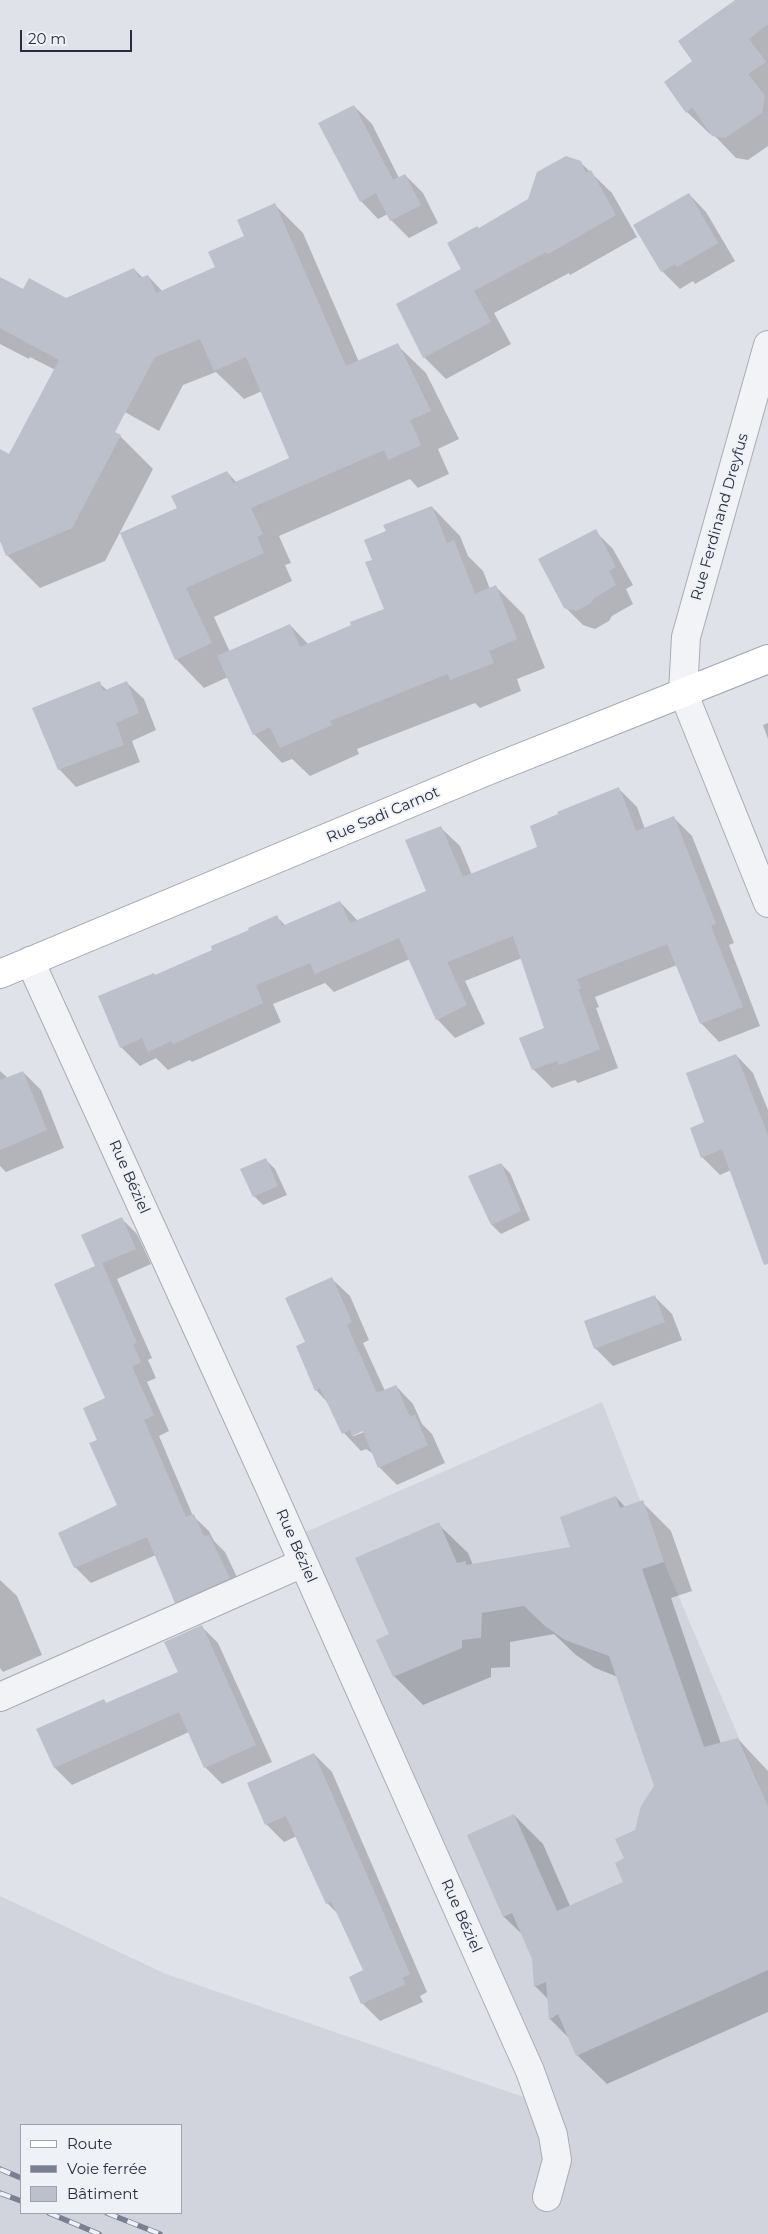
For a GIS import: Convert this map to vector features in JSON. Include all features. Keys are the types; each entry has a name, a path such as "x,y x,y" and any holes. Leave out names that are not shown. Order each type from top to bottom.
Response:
{"main road":[{"name":"Rue Sadi Carnot","path":"0,974 487,771 768,659"}],"street":[{"name":"Rue Ferdinand Dreyfus","path":"683,692 686,637 768,345"},
{"path":"683,692 768,903"},
{"name":"Rue Béziel","path":"30,961 303,1563 530,2071 553,2134 557,2160 547,2197"},
{"path":"0,1697 303,1563"}],"shaded area":[{"path":"602,1402 664,1562 768,1806 768,2234 0,2234 0,1896 166,1974 541,2103 292,1538"}],"building":[{"path":"735,0 768,0 768,24 749,39 766,62 748,74 765,96 762,113 725,138 712,136 692,107 686,113 664,82 692,61 678,41"},
{"path":"354,105 393,180 405,174 421,205 390,221 376,193 360,202 318,123"},
{"path":"566,156 581,161 586,173 591,170 616,215 548,254 546,252 474,291 491,322 423,358 396,304 461,269 447,243 477,226 479,228 528,199 537,172"},
{"path":"689,193 718,243 677,267 675,264 661,272 633,225"},
{"path":"275,203 346,366 398,343 431,411 410,420 421,445 388,460 384,450 251,508 263,534 257,537 264,553 186,588 212,643 175,660 120,533 177,508 171,496 227,471 233,483 289,458 246,357 214,371 200,339 155,357 115,432 121,435 72,528 6,556 0,540 0,449 9,454 59,360 0,328 0,277 23,289 29,278 66,298 134,268 139,278 148,275 156,293 215,267 208,252 244,236 237,220"},
{"path":"432,506 447,543 454,540 475,594 496,585 517,639 489,651 494,663 450,680 447,674 330,721 332,725 280,748 270,727 253,735 217,656 290,624 300,647 351,625 350,622 384,609 365,562 372,560 364,540 386,531 383,525"},
{"path":"596,529 616,567 609,571 616,585 576,611 564,608 538,559"},
{"path":"100,681 103,691 127,681 139,713 116,723 124,745 58,770 32,708"},
{"path":"619,787 636,831 674,816 716,924 711,926 743,1007 700,1024 667,944 577,979 581,989 578,989 600,1049 559,1065 557,1061 532,1070 519,1038 544,1028 513,936 447,962 467,1005 436,1020 399,938 315,974 310,963 256,985 263,1003 173,1044 171,1041 148,1052 142,1038 120,1048 98,996 154,973 155,975 212,950 211,946 249,930 248,928 277,915 282,926 340,901 350,923 426,891 405,840 441,826 463,877 537,847 530,826 558,814 557,812"},
{"path":"736,1054 768,1135 768,1264 764,1265 722,1149 701,1158 690,1128 704,1122 686,1073"},
{"path":"23,1071 47,1130 0,1150 0,1080"},
{"path":"266,1158 278,1186 253,1197 240,1169"},
{"path":"501,1163 521,1211 491,1225 468,1176"},
{"path":"122,1217 136,1249 102,1263 137,1343 133,1344 141,1362 132,1367 154,1415 144,1420 186,1517 194,1514 204,1537 209,1535 230,1578 175,1603 147,1537 74,1568 58,1533 117,1505 89,1443 97,1440 83,1408 105,1398 54,1284 95,1266 81,1235"},
{"path":"332,1277 352,1322 347,1325 377,1393 396,1385 410,1417 415,1415 428,1445 378,1468 363,1431 352,1436 350,1430 342,1434 320,1388 315,1391 296,1346 305,1342 285,1298"},
{"path":"655,1295 665,1322 594,1349 584,1321"},
{"path":"616,1496 620,1508 643,1500 664,1562 642,1569 704,1747 738,1738 768,1806 768,1970 576,2056 558,2014 549,2020 546,1982 534,1987 532,1959 512,1913 503,1917 467,1835 514,1814 557,1911 623,1882 615,1863 624,1858 615,1839 635,1830 641,1806 654,1786 609,1656 565,1640 545,1626 524,1606 482,1613 481,1638 462,1640 462,1648 393,1677 376,1640 389,1634 355,1558 439,1522 457,1563 466,1561 466,1565 570,1547 560,1517"},
{"path":"202,1625 256,1745 204,1768 179,1712 54,1768 36,1729 104,1699 106,1703 178,1672 164,1642"},
{"path":"314,1753 410,1974 402,1978 406,1984 361,2004 349,1977 363,1970 331,1901 326,1904 286,1816 265,1825 247,1783"}],"railway":[{"path":"0,2169 20,2178"},
{"path":"0,2193 20,2201"},
{"path":"51,2214 99,2234"},
{"path":"110,2214 160,2234"}]}
